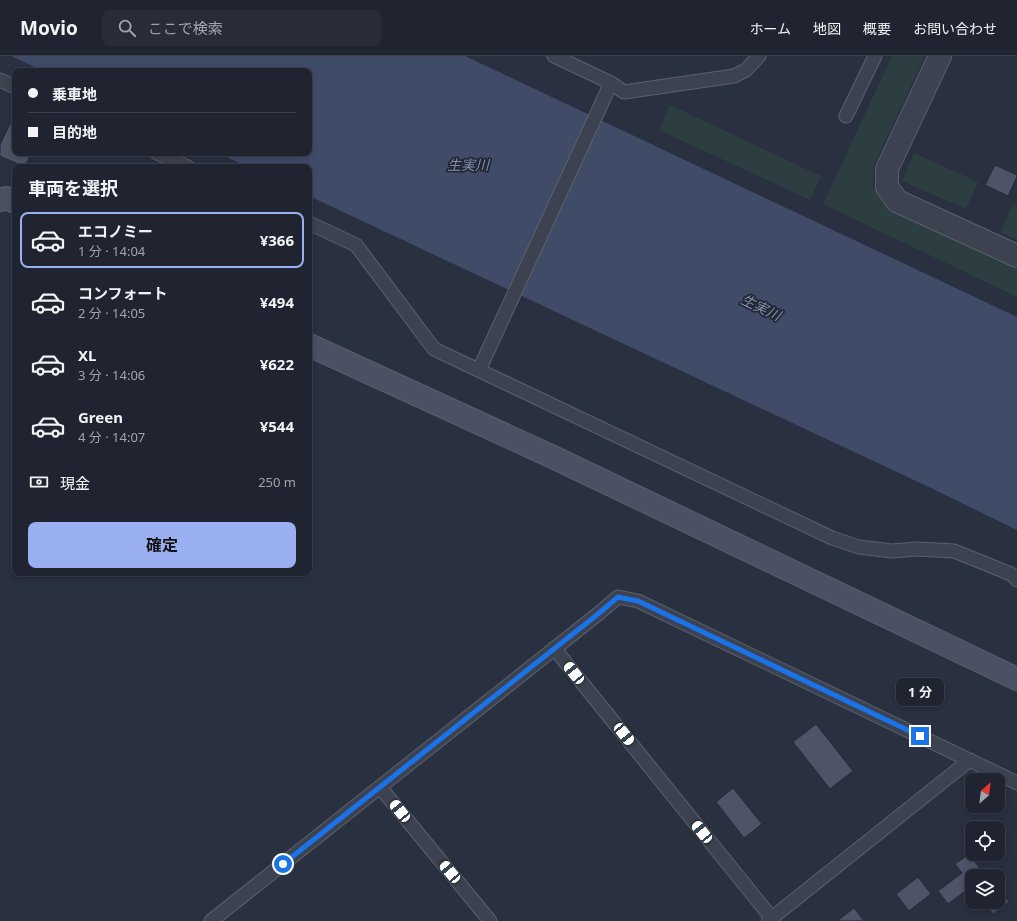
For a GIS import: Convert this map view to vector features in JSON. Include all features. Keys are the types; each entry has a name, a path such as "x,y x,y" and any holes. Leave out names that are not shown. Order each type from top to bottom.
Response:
{"street":[{"path":"940,56 887,169 887,187 897,201 1017,256"},
{"path":"0,200 6,198 12,201"},
{"path":"312,346 555,458 1016,675"}],"lane":[{"path":"554,56 611,83 624,92 734,76 746,70 759,56"},
{"path":"846,116 875,56"},
{"path":"0,80 12,86"},
{"path":"479,370 611,83"},
{"path":"164,156 181,164"},
{"path":"312,224 356,245 434,349 832,538 859,547 892,551 917,549 954,551 1011,574 1017,580"},
{"path":"211,921 618,597 638,601 1017,783"},
{"path":"554,648 771,920 970,760"},
{"path":"380,787 490,921"}],"shaded area":[{"path":"892,56 925,56 874,165 873,186 884,204 901,214 1017,269 1017,297 823,204"},
{"path":"670,105 821,176 810,200 659,130"},
{"path":"914,153 978,182 966,209 902,181"},
{"path":"1013,203 1017,205 1017,240 1001,232"}],"water":[{"name":"生実川","path":"11,56 465,56 1017,317 1017,530 933,489 312,197 312,164 242,164 224,156 312,156 312,68 37,68"}],"building":[{"path":"12,119 12,156 30,156 26,164 18,164 0,156 0,145"},
{"path":"995,165 1017,175 1008,196 985,185"},
{"path":"816,724 853,771 830,789 793,742"},
{"path":"733,788 762,824 744,838 716,802"},
{"path":"965,857 965,861 974,861 980,869 965,869 965,891 948,904 938,891 962,873 955,864"},
{"path":"918,877 931,894 909,911 896,894"},
{"path":"1005,896 1009,902 1005,905"},
{"path":"854,908 864,921 837,921"},
{"path":"989,909 1000,909 993,914"}],"route":[{"path":"283,864 618,597 638,601 920,736"}]}
